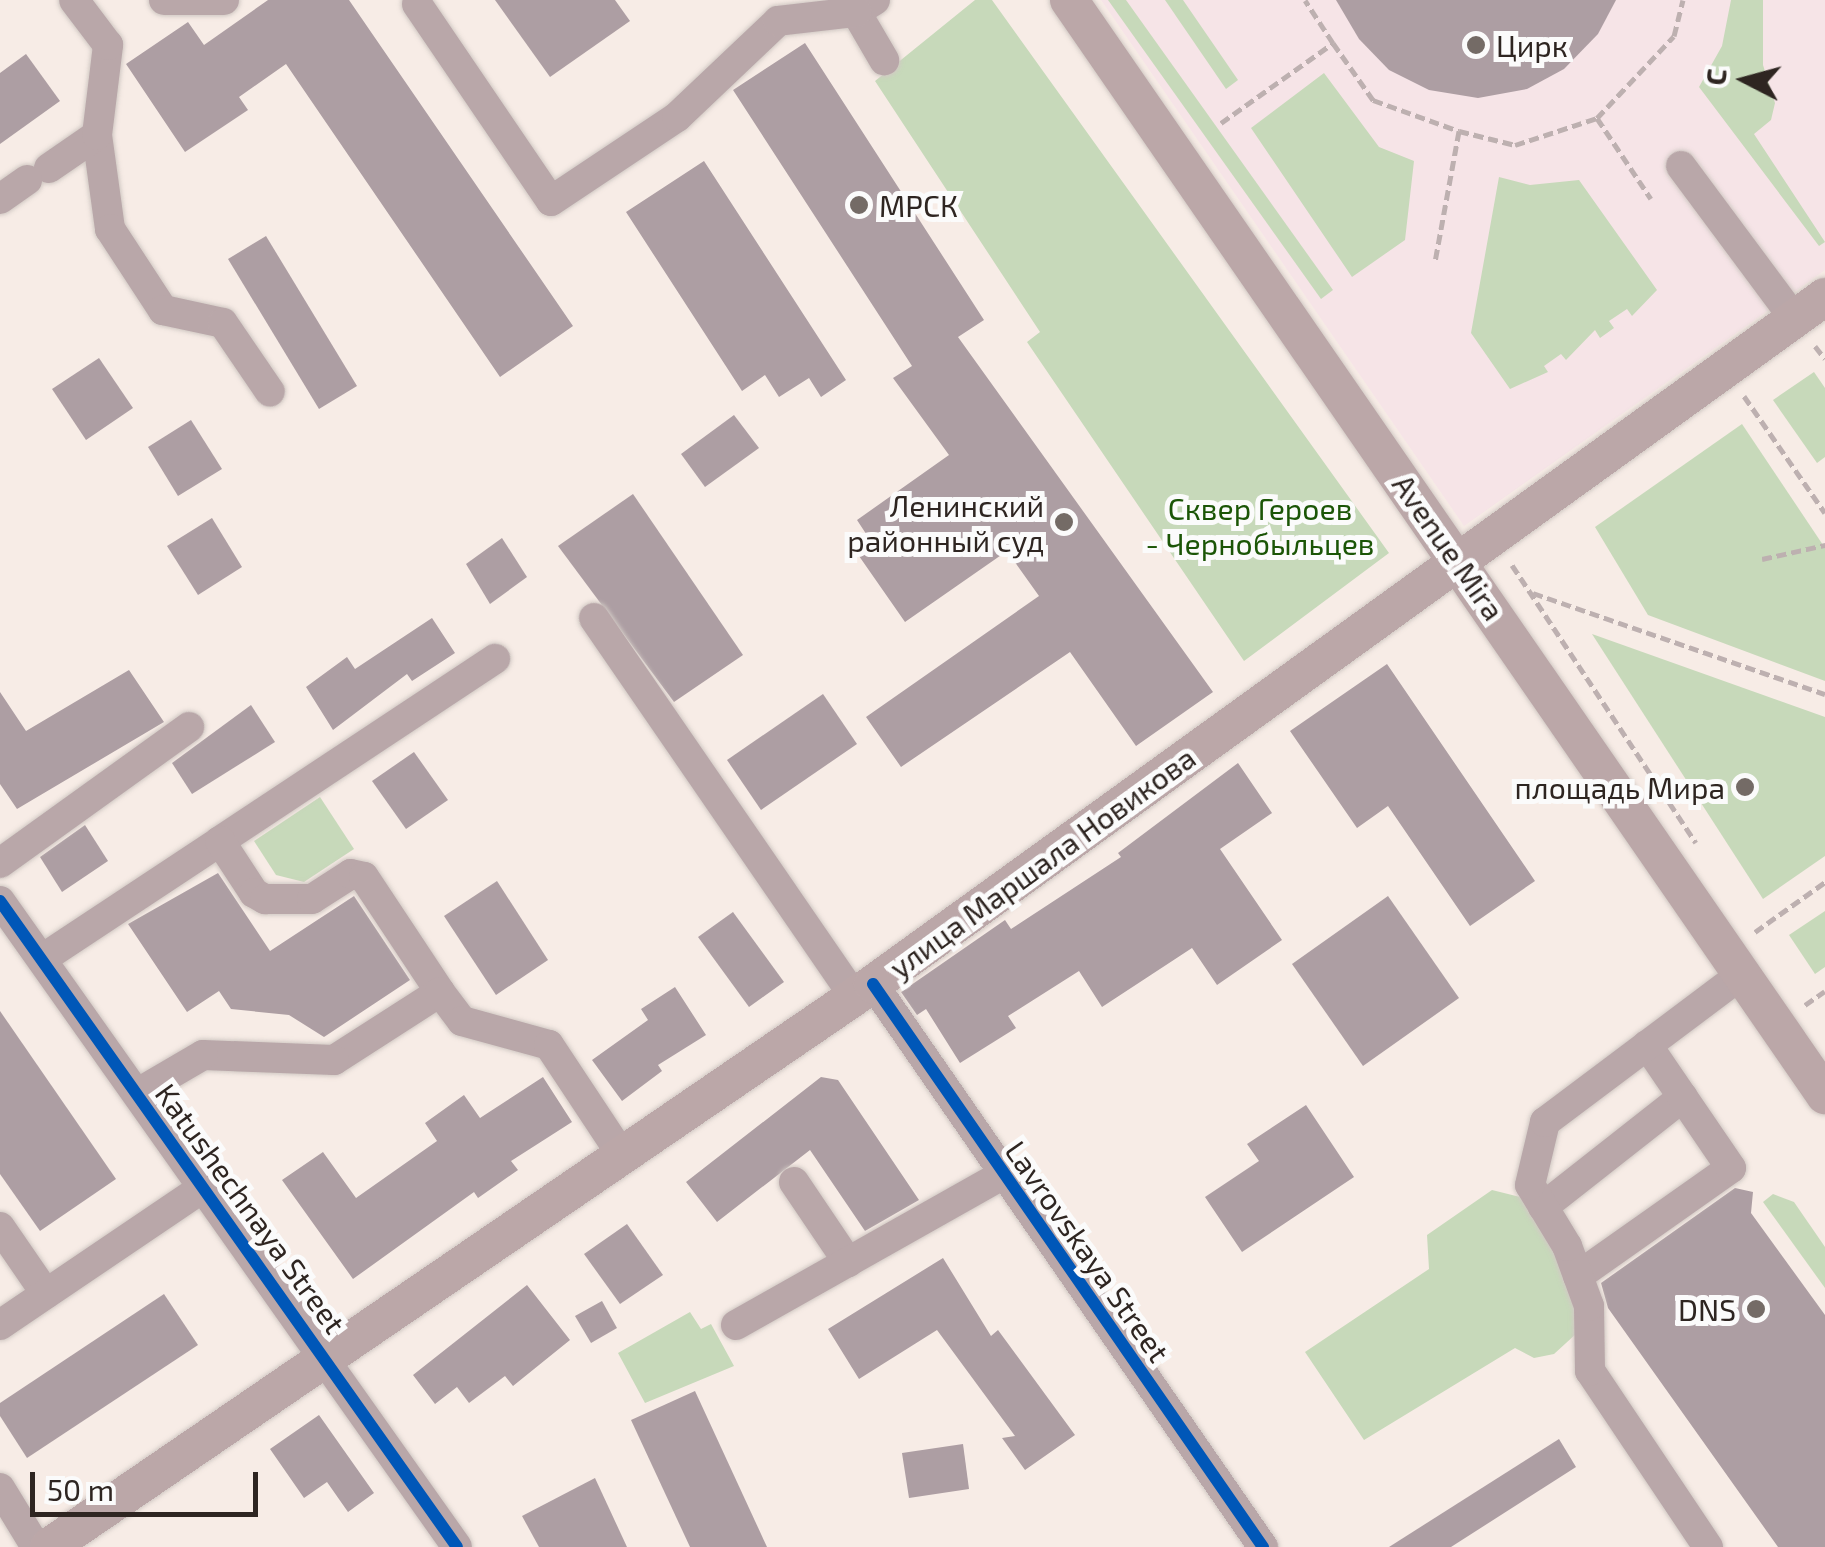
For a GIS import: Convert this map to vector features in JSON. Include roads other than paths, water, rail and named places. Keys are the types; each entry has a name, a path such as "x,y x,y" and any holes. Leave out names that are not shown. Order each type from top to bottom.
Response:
{"main road":[{"name":"Avenue Mira","path":"1070,0 1458,560 1753,960 1825,1096"},
{"name":"улица Маршала Новикова","path":"49,1547 329,1360 863,991 1825,296"}],"street":[{"path":"74,0 108,45 98,135 110,229 164,310 223,323 270,392"},
{"path":"164,0 224,0"},
{"path":"417,4 552,200 677,117 778,21 865,6 884,60"},
{"path":"0,199 98,135"},
{"path":"1682,166 1794,318"},
{"name":"Lavrovskaya Street","path":"594,618 863,991 1004,1174 1263,1547"},
{"path":"42,959 494,660"},
{"path":"0,864 189,727"},
{"path":"220,842 254,894 265,899 312,899 351,874 364,877 462,1021 549,1045 623,1157"},
{"name":"Katushechnaya Street","path":"0,901 329,1360 457,1547"},
{"path":"1708,1547 1590,1371 1589,1306 1578,1276 1530,1185 1545,1122 1753,960"},
{"path":"138,1093 203,1055 334,1060 440,992"},
{"path":"1578,1276 1732,1168 1647,1045"},
{"path":"1543,1207 1683,1098"},
{"path":"736,1325 1004,1174"},
{"path":"794,1182 848,1262"},
{"path":"0,1325 205,1186"},
{"path":"0,1227 46,1294"},
{"path":"0,1488 36,1547"}],"place":[{"name":"Цирк","path":"1476,45"},
{"name":"МРСК","path":"859,205"},
{"name":"Ленинский районный суд","path":"1064,522"},
{"name":"площадь Мира","path":"1745,787"},
{"name":"DNS","path":"1756,1309"}],"park label":[{"name":"Сквер Героев - Чернобыльцев","path":"1260,525"}]}
